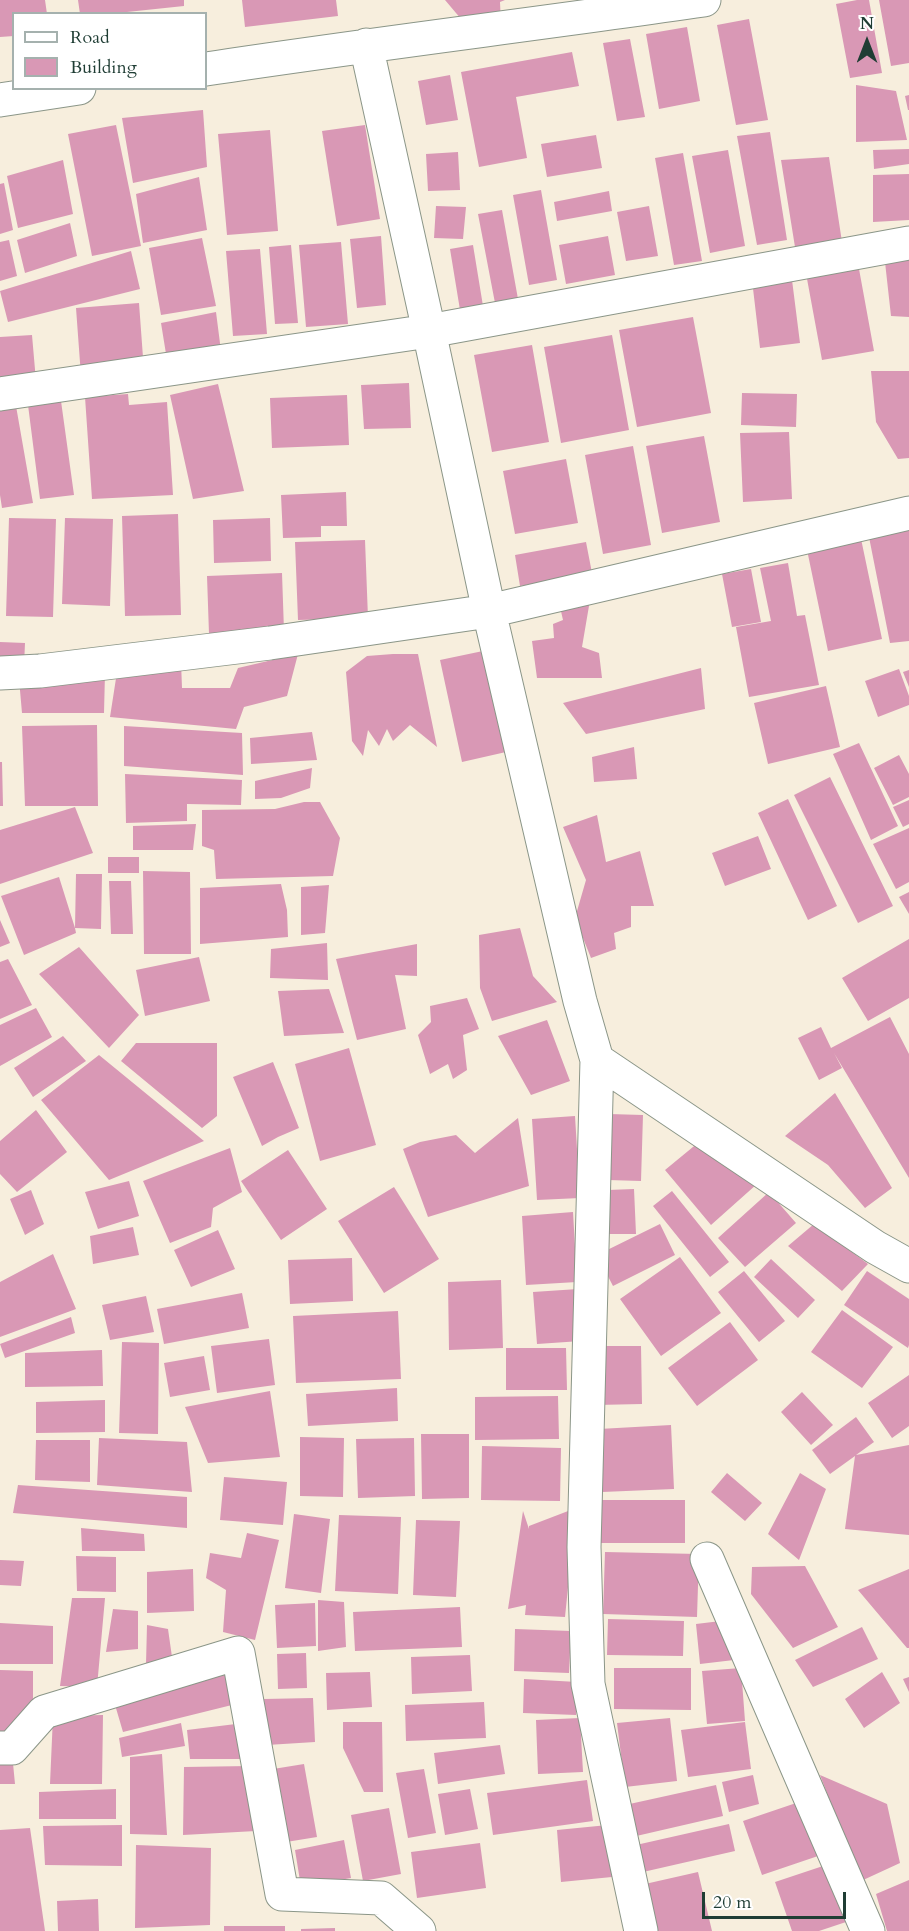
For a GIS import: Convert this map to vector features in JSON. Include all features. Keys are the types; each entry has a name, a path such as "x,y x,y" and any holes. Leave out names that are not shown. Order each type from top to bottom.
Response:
{"street":[{"path":"207,69 366,45 501,29 589,8 704,0"},
{"path":"366,45 489,611 580,1002 597,1060 584,1547 588,1684 641,1931"},
{"path":"0,100 65,90"},
{"path":"0,394 429,331 909,243"},
{"path":"0,673 40,671 270,643 489,611 909,513"},
{"path":"597,1060 875,1247 909,1266"},
{"path":"707,1558 868,1931"},
{"path":"0,1748 12,1748 44,1712 238,1653 282,1894 381,1898 419,1931"}],"building":[{"path":"0,0 45,0 47,12 12,12 12,36 0,37"},
{"path":"78,0 184,0 184,6 127,12 80,12"},
{"path":"242,0 336,0 338,16 245,27"},
{"path":"445,0 505,0 500,2 501,25 467,26"},
{"path":"869,0 882,73 850,78 836,4"},
{"path":"879,0 909,0 909,63 891,66"},
{"path":"749,19 768,120 736,125 717,25"},
{"path":"687,27 700,101 659,109 646,34"},
{"path":"630,39 645,117 617,121 603,43"},
{"path":"572,52 579,86 516,97 527,158 479,167 461,72"},
{"path":"450,75 458,120 426,125 418,81"},
{"path":"856,85 896,91 907,140 856,142"},
{"path":"909,95 909,110 908,110 905,96"},
{"path":"203,110 207,167 133,183 122,118"},
{"path":"116,125 141,246 92,256 68,134"},
{"path":"365,125 380,219 337,226 322,131"},
{"path":"270,130 278,231 227,235 218,134"},
{"path":"770,132 787,240 757,245 737,136"},
{"path":"596,135 602,168 547,177 541,144"},
{"path":"909,149 909,164 874,169 873,150"},
{"path":"728,150 745,246 710,253 692,156"},
{"path":"458,152 460,190 428,191 426,154"},
{"path":"683,153 702,261 674,265 655,158"},
{"path":"829,157 842,242 795,247 781,160"},
{"path":"63,160 73,214 18,228 7,176"},
{"path":"909,174 909,220 873,222 873,175"},
{"path":"199,177 207,230 143,243 136,194"},
{"path":"4,183 13,230 0,234 0,184"},
{"path":"541,190 557,280 529,285 513,195"},
{"path":"609,191 612,211 557,221 554,202"},
{"path":"436,206 466,207 463,239 434,238"},
{"path":"649,206 658,256 626,261 617,212"},
{"path":"502,210 518,299 495,303 478,214"},
{"path":"70,223 77,256 25,273 17,240"},
{"path":"381,236 386,305 357,308 350,239"},
{"path":"608,236 615,275 566,284 559,245"},
{"path":"202,238 216,306 161,315 149,248"},
{"path":"9,240 17,276 0,281 0,242"},
{"path":"341,242 348,324 306,327 299,245"},
{"path":"291,245 298,323 275,324 269,247"},
{"path":"473,245 483,306 460,310 450,249"},
{"path":"260,249 267,334 233,336 226,251"},
{"path":"909,249 909,317 891,316 884,253"},
{"path":"131,251 140,289 8,322 0,291"},
{"path":"857,258 874,351 822,360 805,268"},
{"path":"791,272 800,343 760,348 752,280"},
{"path":"139,303 144,371 81,376 76,308"},
{"path":"216,312 221,351 167,360 161,323"},
{"path":"693,317 711,413 637,427 619,330"},
{"path":"32,335 36,381 0,383 0,337"},
{"path":"612,335 629,430 561,443 544,347"},
{"path":"532,345 549,442 492,452 474,355"},
{"path":"871,371 909,371 909,458 898,459 876,422"},
{"path":"409,383 411,428 364,429 361,385"},
{"path":"218,384 244,491 193,499 170,395"},
{"path":"742,393 797,394 796,427 741,425"},
{"path":"128,394 129,405 167,402 173,495 92,499 85,397"},
{"path":"347,395 349,445 272,448 270,398"},
{"path":"61,401 74,495 40,499 28,405"},
{"path":"16,406 33,503 2,508 0,409"},
{"path":"789,432 792,499 743,502 740,433"},
{"path":"704,436 720,522 662,533 646,446"},
{"path":"633,446 651,545 603,554 585,455"},
{"path":"566,459 578,523 515,534 503,471"},
{"path":"346,492 347,526 321,526 321,537 283,538 281,495"},
{"path":"178,514 181,615 125,616 122,516"},
{"path":"9,518 56,519 53,617 6,616"},
{"path":"65,518 113,519 110,606 62,604"},
{"path":"270,518 271,561 214,563 213,520"},
{"path":"909,529 909,641 890,643 868,532"},
{"path":"860,534 882,639 828,651 806,545"},
{"path":"365,540 368,618 298,620 295,542"},
{"path":"586,542 592,573 520,586 515,555"},
{"path":"788,563 797,616 805,615 819,685 749,697 736,627 771,621 760,568"},
{"path":"751,569 761,622 732,627 722,574"},
{"path":"282,573 284,631 209,634 207,576"},
{"path":"590,600 582,647 599,653 602,678 537,678 532,641 554,638 553,624 563,620 560,607"},
{"path":"0,642 25,643 24,666 0,666"},
{"path":"483,651 506,752 462,762 440,660"},
{"path":"298,654 287,696 244,707 236,729 110,717 117,672 181,662 182,688 230,688 238,668"},
{"path":"418,654 437,747 410,725 393,741 387,729 379,746 368,730 363,756 352,741 346,672 367,656"},
{"path":"701,668 705,709 586,734 563,703"},
{"path":"899,669 909,696 909,705 878,717 865,681"},
{"path":"909,670 909,687 903,672"},
{"path":"105,673 104,713 22,713 19,679"},
{"path":"826,686 840,747 768,764 754,703"},
{"path":"97,725 98,806 25,806 22,726"},
{"path":"124,726 242,733 243,775 124,766"},
{"path":"312,732 317,760 251,764 250,738"},
{"path":"859,743 898,826 871,840 833,754"},
{"path":"634,747 637,779 594,782 592,757"},
{"path":"899,755 909,774 909,797 893,805 874,768"},
{"path":"0,762 2,762 3,806 0,806"},
{"path":"312,768 310,788 281,798 255,799 255,781"},
{"path":"125,774 242,780 241,805 187,804 187,821 126,823"},
{"path":"830,777 893,906 858,923 794,795"},
{"path":"788,799 837,906 808,920 758,813"},
{"path":"909,800 909,824 903,827 893,807"},
{"path":"304,802 320,802 340,838 333,876 216,879 214,850 202,846 202,810 275,809"},
{"path":"75,807 93,853 0,884 0,830"},
{"path":"597,815 606,862 640,851 654,906 631,906 631,927 614,933 616,949 591,958 575,918 586,880 563,827"},
{"path":"196,824 193,850 133,850 133,826"},
{"path":"909,828 909,882 896,889 873,844"},
{"path":"758,836 771,869 725,886 712,853"},
{"path":"108,857 139,857 139,873 108,873"},
{"path":"143,871 190,872 191,954 144,954"},
{"path":"76,874 102,874 101,929 75,928"},
{"path":"59,877 76,933 24,955 1,896"},
{"path":"109,881 131,881 133,934 111,934"},
{"path":"281,884 287,910 288,937 200,944 200,888"},
{"path":"329,885 325,933 301,935 301,887"},
{"path":"909,892 909,914 899,897"},
{"path":"0,920 10,943 0,947"},
{"path":"520,928 533,976 557,1002 492,1021 480,988 479,935"},
{"path":"909,939 909,998 868,1021 842,978"},
{"path":"327,943 328,980 270,978 271,949"},
{"path":"417,944 417,976 395,975 406,1029 357,1040 336,959"},
{"path":"79,947 139,1015 109,1048 39,974"},
{"path":"199,957 210,1001 145,1016 136,970"},
{"path":"8,959 32,1005 0,1019 0,962"},
{"path":"329,989 344,1033 284,1036 278,991"},
{"path":"467,998 479,1029 463,1035 467,1070 453,1079 448,1064 430,1074 418,1035 431,1022 430,1006"},
{"path":"36,1008 52,1037 0,1066 0,1025"},
{"path":"890,1017 909,1054 909,1178 834,1053 842,1068 819,1080 798,1038 821,1027 831,1048"},
{"path":"547,1020 570,1081 531,1095 498,1036"},
{"path":"63,1036 86,1061 33,1097 14,1068"},
{"path":"136,1043 217,1043 217,1116 202,1128 121,1061"},
{"path":"349,1048 376,1145 320,1161 295,1064"},
{"path":"99,1055 204,1141 109,1180 41,1100"},
{"path":"273,1062 299,1128 262,1146 233,1077"},
{"path":"835,1093 892,1188 865,1208 828,1165 785,1136"},
{"path":"36,1110 67,1152 17,1192 0,1174 0,1141"},
{"path":"609,1114 643,1115 641,1181 608,1180"},
{"path":"575,1116 580,1198 537,1200 532,1119"},
{"path":"518,1118 529,1186 428,1217 403,1149 420,1142 456,1135 475,1153"},
{"path":"699,1142 757,1184 711,1225 665,1170"},
{"path":"230,1148 242,1192 213,1208 211,1227 170,1243 143,1181"},
{"path":"288,1150 327,1209 281,1240 241,1181"},
{"path":"129,1181 139,1216 98,1229 85,1192"},
{"path":"394,1187 439,1259 384,1293 338,1221"},
{"path":"634,1189 636,1234 609,1234 608,1190"},
{"path":"31,1190 44,1224 25,1235 10,1199"},
{"path":"672,1191 729,1262 710,1277 653,1206"},
{"path":"769,1192 796,1223 745,1267 718,1238"},
{"path":"573,1212 577,1282 526,1285 522,1216"},
{"path":"660,1224 675,1255 613,1286 597,1255"},
{"path":"814,1224 868,1264 842,1291 788,1246"},
{"path":"133,1227 139,1255 93,1264 90,1236"},
{"path":"218,1230 235,1269 191,1287 174,1250"},
{"path":"53,1254 76,1309 0,1337 0,1282"},
{"path":"680,1257 721,1313 661,1356 620,1299"},
{"path":"352,1258 353,1301 290,1304 288,1260"},
{"path":"771,1259 815,1300 798,1318 754,1277"},
{"path":"744,1271 785,1321 759,1342 718,1292"},
{"path":"867,1271 909,1299 908,1348 844,1305"},
{"path":"501,1280 503,1348 449,1350 448,1282"},
{"path":"578,1289 581,1341 537,1344 533,1292"},
{"path":"242,1293 249,1328 164,1344 157,1309"},
{"path":"146,1296 154,1332 110,1340 102,1305"},
{"path":"842,1310 893,1347 862,1388 811,1352"},
{"path":"398,1311 401,1379 296,1383 293,1316"},
{"path":"71,1317 75,1333 5,1358 0,1344"},
{"path":"730,1322 758,1360 697,1406 668,1368"},
{"path":"269,1339 275,1385 217,1393 211,1346"},
{"path":"122,1342 159,1343 158,1434 119,1433"},
{"path":"595,1346 641,1346 642,1404 596,1405"},
{"path":"506,1348 566,1348 567,1390 506,1390"},
{"path":"102,1350 103,1386 25,1387 25,1353"},
{"path":"204,1356 210,1390 170,1397 164,1363"},
{"path":"909,1375 909,1426 892,1438 868,1403"},
{"path":"397,1388 398,1421 308,1426 306,1394"},
{"path":"270,1391 280,1457 208,1463 185,1407"},
{"path":"802,1392 833,1425 811,1445 781,1412"},
{"path":"558,1396 559,1439 475,1440 475,1397"},
{"path":"105,1400 105,1432 36,1433 36,1402"},
{"path":"856,1417 874,1442 856,1455 909,1445 909,1535 845,1529 855,1456 830,1474 812,1450"},
{"path":"671,1425 674,1489 602,1492 599,1429"},
{"path":"421,1434 469,1434 469,1498 422,1499"},
{"path":"300,1437 344,1438 343,1497 300,1496"},
{"path":"99,1438 187,1442 192,1492 97,1485"},
{"path":"414,1438 415,1496 358,1498 356,1439"},
{"path":"36,1440 90,1440 90,1482 35,1480"},
{"path":"482,1446 561,1448 560,1501 481,1500"},
{"path":"727,1473 762,1503 745,1521 711,1492"},
{"path":"800,1473 826,1489 799,1560 768,1534"},
{"path":"224,1477 287,1482 283,1525 220,1520"},
{"path":"18,1485 187,1497 187,1528 13,1513"},
{"path":"601,1500 685,1500 685,1543 601,1543"},
{"path":"576,1508 565,1617 525,1615 526,1605 508,1609 523,1511 529,1529 529,1526"},
{"path":"294,1514 330,1519 321,1593 285,1588"},
{"path":"339,1515 401,1517 398,1594 335,1591"},
{"path":"416,1520 460,1521 456,1597 413,1595"},
{"path":"81,1528 144,1534 145,1551 82,1551"},
{"path":"247,1533 279,1540 255,1640 223,1632 226,1590 206,1578 210,1553 241,1558"},
{"path":"605,1552 699,1554 697,1617 603,1614"},
{"path":"76,1556 116,1557 116,1592 77,1591"},
{"path":"0,1560 24,1561 21,1586 0,1585"},
{"path":"805,1566 838,1627 793,1648 751,1594 752,1567"},
{"path":"193,1569 194,1611 147,1613 147,1572"},
{"path":"909,1569 909,1648 907,1648 858,1590"},
{"path":"72,1598 105,1598 97,1687 60,1686"},
{"path":"318,1600 344,1602 346,1647 318,1651"},
{"path":"315,1603 316,1646 277,1648 275,1605"},
{"path":"460,1607 462,1647 355,1651 353,1612"},
{"path":"113,1609 138,1611 138,1649 106,1652"},
{"path":"608,1619 684,1621 683,1656 607,1655"},
{"path":"729,1620 734,1660 700,1664 696,1624"},
{"path":"0,1623 53,1626 53,1664 0,1664"},
{"path":"147,1625 168,1629 173,1664 146,1664"},
{"path":"862,1627 878,1659 813,1687 795,1660"},
{"path":"515,1629 571,1631 569,1673 514,1671"},
{"path":"306,1653 307,1688 278,1689 277,1654"},
{"path":"470,1655 472,1691 412,1694 411,1657"},
{"path":"231,1668 240,1703 123,1732 113,1698"},
{"path":"614,1668 691,1668 691,1710 614,1709"},
{"path":"741,1668 745,1721 707,1724 702,1671"},
{"path":"0,1670 33,1671 33,1715 18,1733 0,1733"},
{"path":"370,1672 372,1707 327,1710 326,1673"},
{"path":"882,1672 900,1703 864,1728 845,1699"},
{"path":"909,1677 909,1692 903,1679"},
{"path":"524,1679 577,1682 576,1715 523,1713"},
{"path":"313,1698 315,1742 267,1745 264,1699"},
{"path":"484,1702 486,1738 406,1741 405,1705"},
{"path":"103,1715 102,1784 50,1784 53,1716"},
{"path":"580,1718 583,1772 538,1774 536,1720"},
{"path":"670,1718 677,1781 625,1787 617,1723"},
{"path":"343,1722 382,1722 383,1792 364,1792 343,1748"},
{"path":"745,1722 751,1769 688,1777 681,1730"},
{"path":"181,1723 185,1746 122,1757 119,1738"},
{"path":"244,1723 250,1759 190,1759 187,1730"},
{"path":"500,1745 505,1774 438,1784 434,1753"},
{"path":"0,1753 12,1753 15,1784 0,1784"},
{"path":"162,1754 167,1835 130,1834 130,1757"},
{"path":"304,1764 317,1837 280,1843 267,1770"},
{"path":"250,1766 256,1831 183,1835 184,1767"},
{"path":"424,1769 436,1833 408,1838 396,1773"},
{"path":"753,1775 759,1804 729,1812 722,1782"},
{"path":"820,1775 887,1804 900,1863 861,1881"},
{"path":"587,1780 593,1821 493,1835 487,1793"},
{"path":"716,1785 723,1816 632,1837 625,1805"},
{"path":"116,1789 116,1819 39,1819 39,1792"},
{"path":"470,1789 478,1829 445,1835 438,1794"},
{"path":"802,1801 821,1855 762,1875 743,1821"},
{"path":"389,1808 401,1874 363,1881 351,1815"},
{"path":"729,1824 735,1851 643,1872 636,1845"},
{"path":"122,1825 122,1866 45,1865 43,1826"},
{"path":"608,1825 612,1877 561,1882 557,1830"},
{"path":"30,1828 45,1931 0,1931 0,1830"},
{"path":"344,1840 351,1878 301,1887 295,1850"},
{"path":"480,1843 486,1888 417,1898 411,1852"},
{"path":"136,1845 211,1848 210,1925 135,1928"},
{"path":"832,1863 852,1920 819,1931 792,1931 775,1882"},
{"path":"698,1872 712,1931 656,1931 645,1884"},
{"path":"909,1880 909,1931 887,1931 876,1894"},
{"path":"98,1899 99,1931 58,1931 57,1901"},
{"path":"224,1926 285,1926 285,1931 224,1931"},
{"path":"335,1928 335,1931 301,1931 301,1929"}]}
